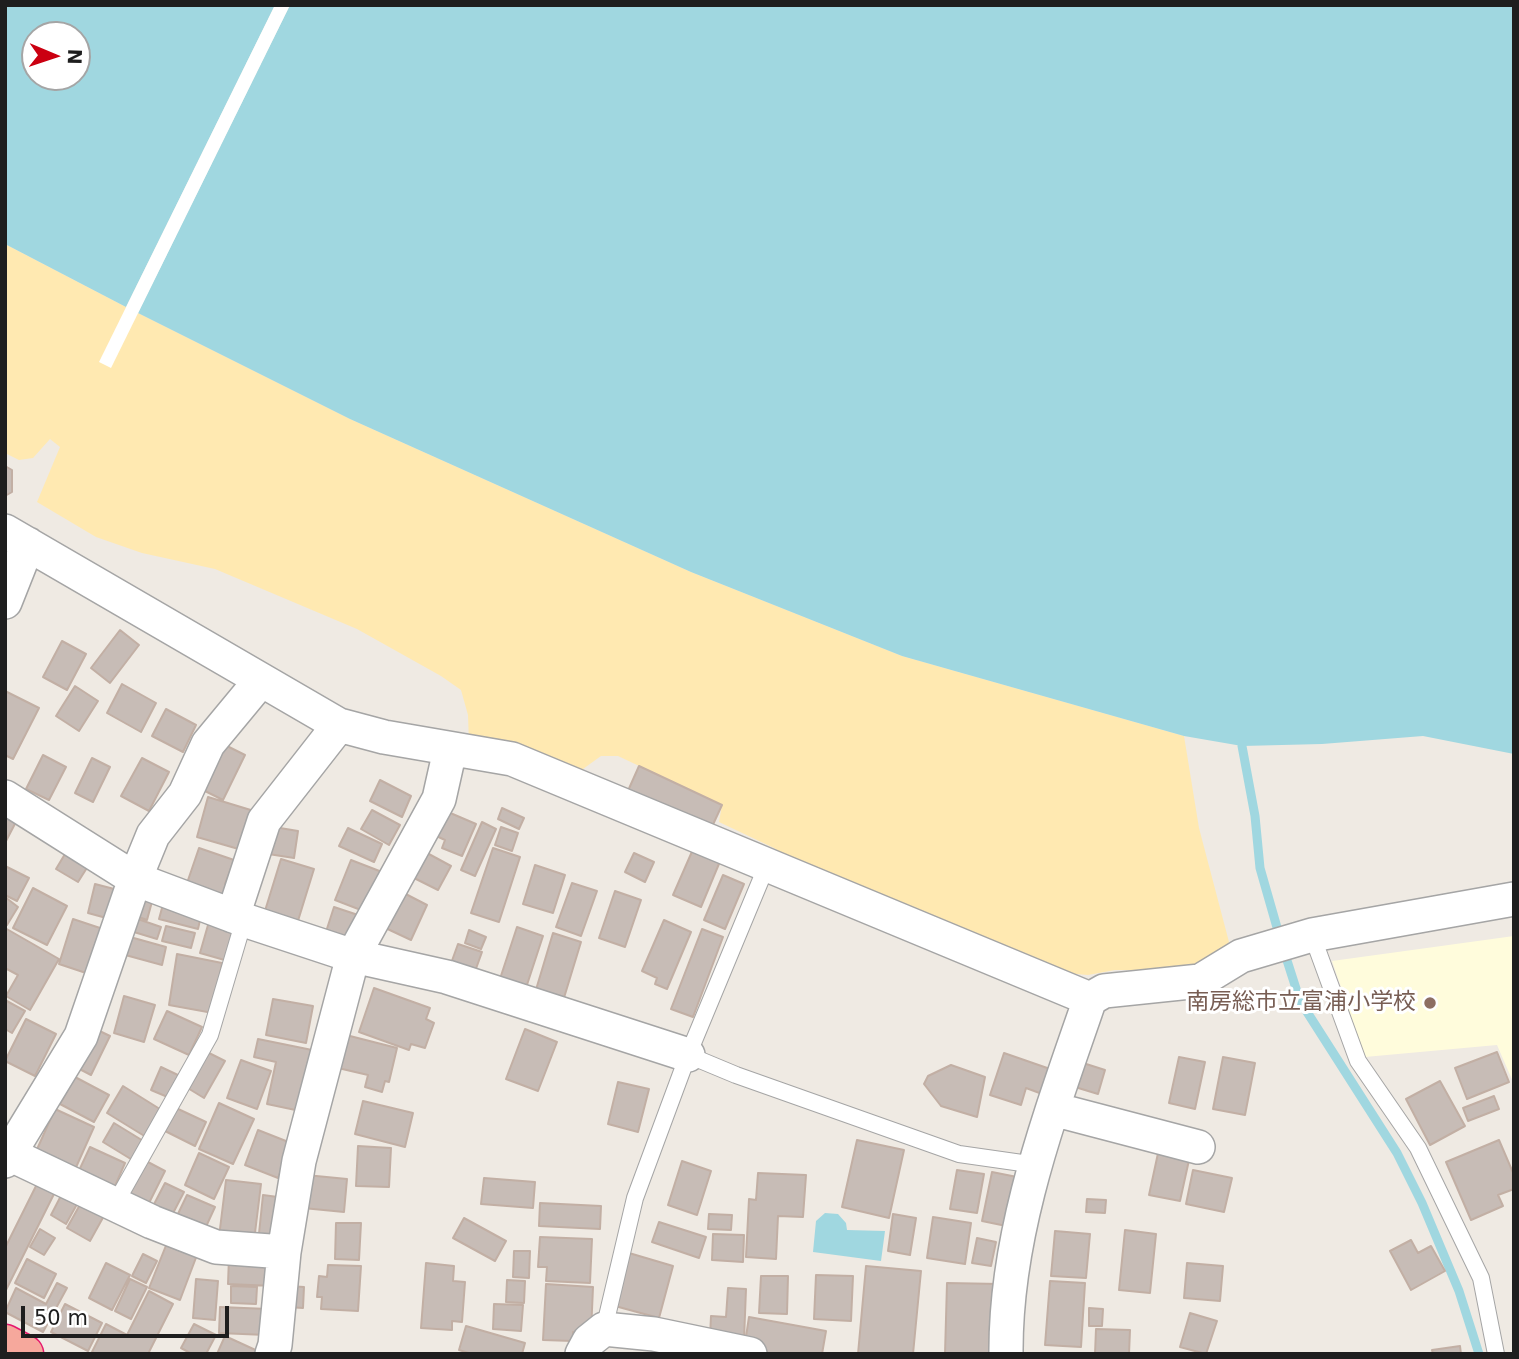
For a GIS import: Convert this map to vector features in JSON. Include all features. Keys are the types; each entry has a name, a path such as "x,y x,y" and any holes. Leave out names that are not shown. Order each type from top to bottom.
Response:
{"highway":[{"path":"5,1344 24,1354"}],"street":[{"path":"5,602 16,538 339,725 450,750 512,759 1090,999"},
{"path":"261,680 208,744 185,794 153,835 135,879 81,1036 7,1156 216,1247 284,1252"},
{"path":"239,918 264,821 339,725"},
{"path":"272,1354 284,1252 299,1161 353,956 439,799 450,750"},
{"path":"5,797 135,879 239,918 353,956 447,977 688,1055"},
{"path":"1006,1354 1006,1316 1016,1246 1035,1165 1090,999 1104,991 1200,981 1241,956 1312,935 1514,899"},
{"path":"1053,1109 1198,1147"},
{"path":"582,1354 589,1341 604,1329 654,1334 750,1354"}],"lane":[{"path":"604,1329 635,1198 688,1055 767,864"},
{"path":"115,1204 210,1035 239,918"},
{"path":"1312,935 1358,1061 1418,1148 1481,1278 1496,1354"},
{"path":"688,1055 736,1075 960,1154 1035,1165"}],"shaded area":[{"name":"南房総市立富浦小学校","path":"1514,936 1514,1084 1497,1045 1365,1057 1332,961"}],"sand":[{"path":"5,244 350,419 691,572 902,656 1184,736 1199,828 1229,942 1220,955 1188,970 1115,970 1088,975 1065,973 800,867 774,848 719,822 722,805 618,756 601,756 576,774 469,743 468,715 461,690 357,629 215,569 142,553 96,537 37,502 60,447 50,439 33,458 19,460 5,453"}],"water":[{"path":"5,5 275,5 126,307 5,244"},
{"path":"290,5 1514,5 1514,754 1423,736 1322,744 1242,746 1184,736 902,656 691,572 350,419 138,313"},
{"path":"825,1213 838,1214 846,1223 847,1230 885,1231 881,1261 813,1252 816,1221"}],"pier":[{"path":"275,5 290,5 111,368 99,362"}],"building":[{"path":"5,466 12,470 12,492 5,496"},
{"path":"120,630 139,645 110,683 91,668"},
{"path":"62,641 86,654 67,690 43,677"},
{"path":"122,684 156,703 141,732 107,713"},
{"path":"75,686 98,701 79,731 56,716"},
{"path":"5,691 39,708 13,759 5,755"},
{"path":"166,709 196,725 183,752 152,736"},
{"path":"219,742 245,755 223,800 197,787"},
{"path":"43,755 66,767 49,800 26,789"},
{"path":"92,758 110,767 93,802 75,793"},
{"path":"142,758 169,772 149,811 121,796"},
{"path":"639,766 722,805 710,831 627,793"},
{"path":"380,780 411,796 402,817 370,801"},
{"path":"208,797 254,811 242,850 197,837"},
{"path":"502,808 524,818 519,829 498,819"},
{"path":"441,809 476,824 462,856 442,848 445,840 430,833"},
{"path":"372,810 400,825 389,845 361,829"},
{"path":"5,812 18,818 5,843"},
{"path":"482,822 496,829 475,876 461,870"},
{"path":"268,826 298,831 294,858 262,853"},
{"path":"501,827 518,833 512,851 495,845"},
{"path":"348,828 382,844 374,862 339,846"},
{"path":"694,847 721,859 701,907 673,895"},
{"path":"199,848 234,860 225,884 233,890 228,904 185,889"},
{"path":"493,848 520,857 499,922 471,913"},
{"path":"68,849 90,863 78,882 56,869"},
{"path":"427,853 451,866 438,890 414,878"},
{"path":"634,853 654,862 645,882 625,872"},
{"path":"281,859 314,869 297,924 264,914"},
{"path":"351,860 382,872 366,912 335,900"},
{"path":"535,865 565,875 553,913 523,904"},
{"path":"5,866 29,878 17,901 5,895"},
{"path":"723,875 744,884 725,929 704,920"},
{"path":"572,883 597,891 581,936 556,927"},
{"path":"95,884 118,890 110,919 88,913"},
{"path":"33,888 67,906 47,945 13,928"},
{"path":"396,889 427,905 411,940 379,925"},
{"path":"615,891 641,900 625,947 599,938"},
{"path":"141,895 153,898 147,920 136,916"},
{"path":"5,897 18,907 7,925 5,923"},
{"path":"165,897 203,907 198,929 159,919"},
{"path":"334,907 358,915 347,946 324,938"},
{"path":"129,916 161,927 157,939 124,929"},
{"path":"210,918 238,926 228,961 200,953"},
{"path":"73,919 106,930 92,975 59,964"},
{"path":"664,920 691,932 667,989 655,984 657,978 642,971"},
{"path":"166,926 195,933 191,948 162,941"},
{"path":"517,927 543,936 523,997 497,988"},
{"path":"5,928 59,959 30,1010 6,996 18,975 5,968"},
{"path":"702,929 723,937 693,1017 671,1009"},
{"path":"469,930 486,937 481,949 465,943"},
{"path":"553,933 581,942 563,1001 535,993"},
{"path":"123,935 166,947 162,965 118,953"},
{"path":"458,944 482,952 473,977 449,969"},
{"path":"177,954 222,963 213,1013 169,1005"},
{"path":"374,988 430,1008 426,1019 434,1023 425,1048 411,1044 409,1050 359,1032"},
{"path":"124,996 155,1005 144,1042 114,1033"},
{"path":"273,999 313,1006 306,1043 266,1035"},
{"path":"5,1000 25,1011 12,1033 5,1029"},
{"path":"167,1011 202,1027 189,1055 154,1039"},
{"path":"26,1019 56,1034 35,1076 5,1061"},
{"path":"87,1025 110,1036 91,1075 68,1063"},
{"path":"525,1029 557,1042 538,1091 506,1079"},
{"path":"346,1035 397,1048 389,1082 385,1081 382,1092 365,1087 368,1075 338,1068"},
{"path":"258,1039 317,1051 305,1112 267,1104 276,1062 254,1057"},
{"path":"205,1051 225,1061 204,1098 186,1087"},
{"path":"1497,1052 1509,1082 1467,1099 1455,1068"},
{"path":"1004,1053 1053,1070 1045,1095 1026,1088 1021,1105 990,1095"},
{"path":"1179,1057 1205,1062 1195,1109 1169,1103"},
{"path":"1223,1057 1255,1063 1245,1115 1213,1109"},
{"path":"241,1060 271,1071 257,1109 227,1098"},
{"path":"1083,1063 1105,1070 1098,1094 1075,1087"},
{"path":"951,1065 985,1077 977,1117 941,1106 924,1084 928,1076"},
{"path":"161,1067 180,1076 170,1098 151,1090"},
{"path":"75,1077 109,1095 94,1122 60,1104"},
{"path":"1440,1081 1465,1126 1430,1145 1406,1099"},
{"path":"618,1082 649,1089 638,1132 608,1124"},
{"path":"123,1086 163,1111 146,1137 107,1113"},
{"path":"1494,1096 1499,1109 1468,1121 1463,1108"},
{"path":"363,1101 413,1113 405,1147 355,1134"},
{"path":"219,1103 254,1119 233,1164 199,1149"},
{"path":"176,1108 206,1122 195,1146 165,1131"},
{"path":"55,1109 94,1127 73,1174 34,1156"},
{"path":"114,1123 145,1142 134,1161 103,1142"},
{"path":"258,1130 291,1143 278,1178 245,1165"},
{"path":"857,1140 904,1150 889,1218 842,1207"},
{"path":"1499,1140 1514,1175 1514,1189 1498,1195 1503,1206 1471,1220 1446,1162"},
{"path":"1160,1144 1191,1151 1180,1201 1149,1195"},
{"path":"358,1146 391,1148 389,1187 356,1186"},
{"path":"90,1147 125,1163 112,1193 76,1177"},
{"path":"199,1153 229,1167 214,1199 185,1185"},
{"path":"146,1161 165,1171 146,1209 127,1199"},
{"path":"682,1161 711,1171 697,1215 668,1205"},
{"path":"957,1170 984,1174 977,1213 950,1209"},
{"path":"1193,1170 1232,1178 1224,1212 1186,1204"},
{"path":"992,1172 1027,1179 1016,1228 982,1221"},
{"path":"758,1173 806,1175 803,1217 778,1216 776,1259 746,1257 749,1199 756,1200"},
{"path":"306,1175 347,1179 344,1212 303,1208"},
{"path":"484,1178 535,1182 533,1208 481,1204"},
{"path":"226,1180 261,1184 254,1241 219,1237"},
{"path":"165,1183 184,1192 170,1219 151,1210"},
{"path":"37,1184 55,1192 5,1292 5,1248"},
{"path":"65,1188 81,1197 66,1224 51,1215"},
{"path":"187,1195 215,1207 204,1231 176,1218"},
{"path":"263,1195 285,1198 279,1245 258,1243"},
{"path":"1087,1199 1106,1200 1105,1213 1086,1212"},
{"path":"82,1201 105,1214 90,1241 67,1228"},
{"path":"540,1203 601,1206 600,1229 539,1226"},
{"path":"709,1214 732,1215 731,1230 708,1229"},
{"path":"893,1214 916,1218 910,1255 888,1251"},
{"path":"933,1217 971,1223 965,1264 927,1258"},
{"path":"464,1218 506,1241 495,1261 453,1238"},
{"path":"659,1222 706,1237 699,1258 652,1242"},
{"path":"336,1223 361,1223 359,1260 335,1259"},
{"path":"40,1229 55,1238 44,1255 30,1247"},
{"path":"1125,1230 1156,1234 1150,1293 1119,1290"},
{"path":"1055,1231 1090,1234 1086,1278 1051,1276"},
{"path":"713,1234 744,1235 743,1262 712,1260"},
{"path":"540,1237 592,1239 590,1283 546,1281 547,1267 538,1267"},
{"path":"977,1238 996,1242 991,1266 972,1263"},
{"path":"1411,1240 1418,1253 1431,1246 1445,1271 1411,1290 1390,1251"},
{"path":"167,1243 197,1255 180,1300 149,1288"},
{"path":"514,1251 530,1251 529,1278 513,1277"},
{"path":"629,1253 673,1266 659,1318 615,1306"},
{"path":"143,1254 157,1261 146,1283 132,1276"},
{"path":"229,1257 275,1259 274,1286 228,1284"},
{"path":"27,1259 56,1274 44,1298 15,1283"},
{"path":"106,1263 130,1275 112,1310 89,1298"},
{"path":"426,1263 454,1266 453,1281 465,1282 462,1322 452,1321 452,1330 421,1328"},
{"path":"1187,1263 1223,1266 1220,1301 1184,1298"},
{"path":"328,1265 361,1266 358,1311 321,1309 322,1297 317,1297 319,1276 327,1277"},
{"path":"866,1266 921,1271 913,1354 858,1354"},
{"path":"816,1275 853,1276 851,1321 814,1319"},
{"path":"761,1276 788,1276 787,1314 759,1313"},
{"path":"130,1279 147,1287 131,1319 115,1311"},
{"path":"196,1279 218,1281 215,1320 193,1318"},
{"path":"507,1280 525,1281 524,1303 506,1302"},
{"path":"1050,1281 1085,1283 1081,1347 1045,1345"},
{"path":"57,1283 67,1288 43,1332 5,1312 16,1288 46,1304"},
{"path":"947,1283 1000,1284 999,1325 990,1325 989,1354 945,1354"},
{"path":"546,1284 593,1287 591,1333 573,1332 573,1341 543,1340"},
{"path":"231,1286 257,1287 256,1304 231,1303"},
{"path":"288,1286 304,1287 303,1308 287,1307"},
{"path":"728,1288 746,1289 744,1340 710,1338 711,1316 726,1317"},
{"path":"149,1291 173,1304 148,1354 92,1352 106,1324 127,1335"},
{"path":"65,1304 102,1323 88,1351 51,1332"},
{"path":"494,1304 523,1305 521,1331 493,1329"},
{"path":"220,1307 268,1309 266,1335 219,1333"},
{"path":"1089,1308 1103,1309 1102,1326 1089,1326"},
{"path":"1190,1313 1217,1321 1206,1354 1180,1347"},
{"path":"749,1317 826,1331 822,1354 768,1354 744,1350"},
{"path":"194,1324 216,1335 206,1354 192,1354 181,1348"},
{"path":"466,1326 525,1343 522,1354 472,1354 459,1350"},
{"path":"1096,1329 1130,1330 1129,1354 1095,1354"},
{"path":"225,1336 262,1353 217,1354"},
{"path":"1460,1346 1461,1354 1433,1354 1432,1350"}],"waterway":[{"path":"1242,746 1255,816 1260,868 1280,938"},
{"path":"1284,951 1300,1001 1397,1153 1422,1203 1459,1291 1479,1354"}],"place":[{"name":"南房総市立富浦小学校","path":"1430,1003"}]}
